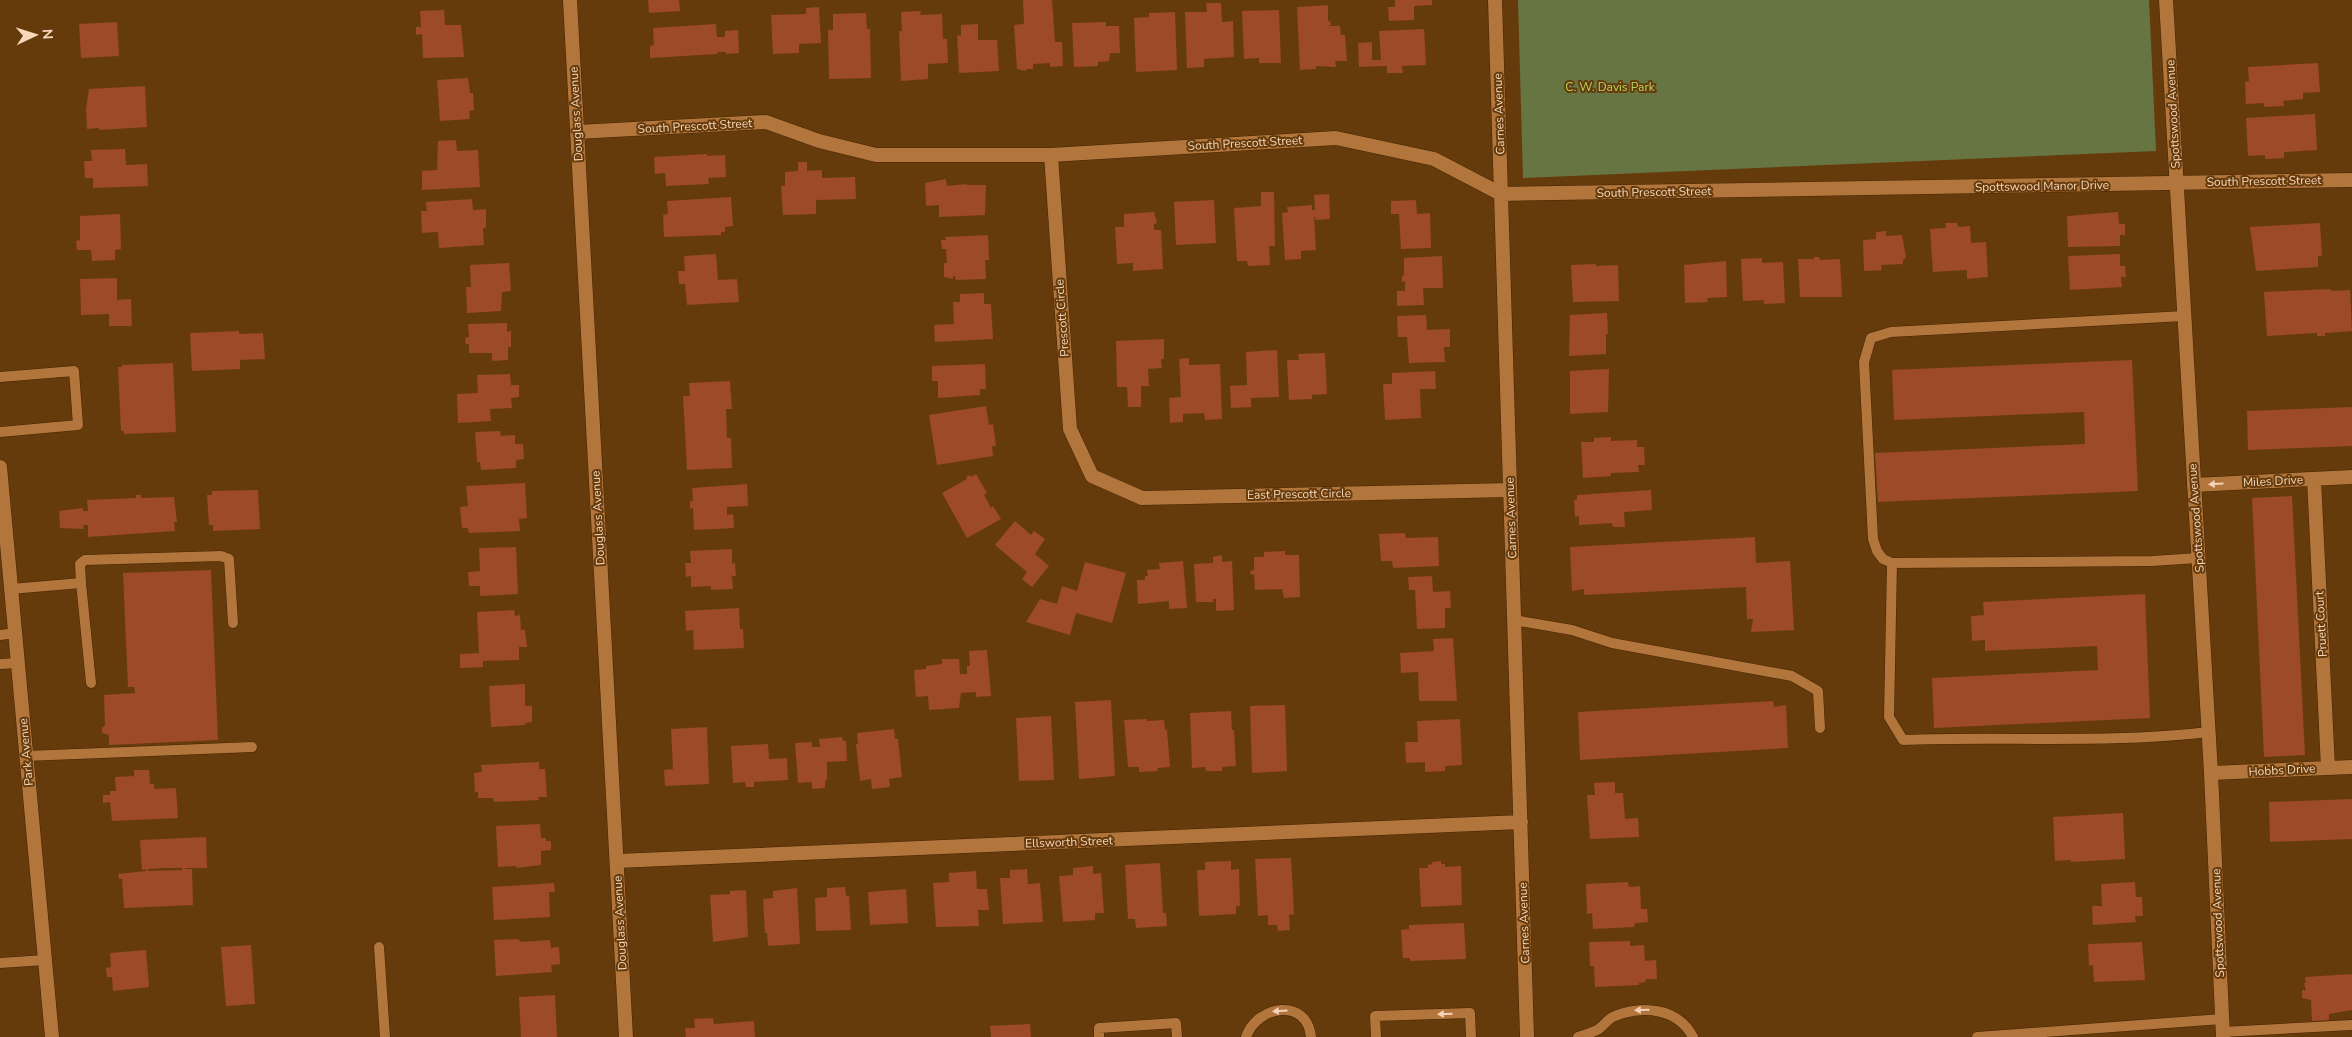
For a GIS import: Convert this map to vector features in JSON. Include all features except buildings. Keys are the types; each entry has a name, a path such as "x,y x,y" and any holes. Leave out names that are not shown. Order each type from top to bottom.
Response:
{"street":[{"name":"Douglass Avenue","path":"570,0 626,1037"},
{"name":"Carnes Avenue","path":"1495,0 1527,1037"},
{"name":"Spottswood Avenue","path":"2166,0 2209,732 2222,1029"},
{"name":"South Prescott Street","path":"577,132 766,122 819,141 876,155 1051,155 1336,138 1434,159 1501,194 1907,189"},
{"name":"Prescott Circle","path":"1051,155 1070,429 1092,476"},
{"name":"South Prescott Street","path":"2176,183 2352,180"},
{"name":"Spottswood Manor Drive","path":"1907,189 2176,183"},
{"name":"Park Avenue","path":"0,467 3,527 11,589 52,1037"},
{"name":"East Prescott Circle","path":"1092,476 1142,498 1510,490"},
{"name":"Miles Drive","path":"2194,485 2352,477"},
{"name":"Pruett Court","path":"2314,479 2328,768"},
{"name":"Hobbs Drive","path":"2211,774 2352,767"},
{"name":"Ellsworth Street","path":"617,861 1521,822"}],"lane":[{"path":"2184,316 1891,332 1872,338 1864,362 1873,539 1877,552 1883,559 1892,563 2152,561 2198,558"},
{"path":"0,377 74,371 78,425 0,432"},
{"path":"91,682 80,564 85,560 221,556 229,559 233,623"},
{"path":"1892,563 1889,716 1903,740 2162,738 2209,732"},
{"path":"11,589 81,583"},
{"path":"1514,620 1572,630 1612,643 1792,676 1818,691 1820,728"},
{"path":"0,635 15,633"},
{"path":"0,664 18,663"},
{"path":"26,756 252,747"},
{"path":"379,947 385,1037"},
{"path":"0,963 45,960"},
{"path":"1584,1036 1597,1030 1613,1016 1644,1008 1669,1015 1687,1026 1693,1037"},
{"path":"1246,1037 1254,1022 1268,1012 1283,1010 1296,1012 1306,1021 1311,1037"},
{"path":"1376,1037 1375,1016 1470,1013 1471,1037"},
{"path":"1099,1037 1099,1028 1176,1023 1177,1037"},
{"path":"1977,1037 2352,1025"}],"green space":[{"name":"C. W. Davis Park","path":"1518,0 2149,0 2156,151 1523,178"}]}
